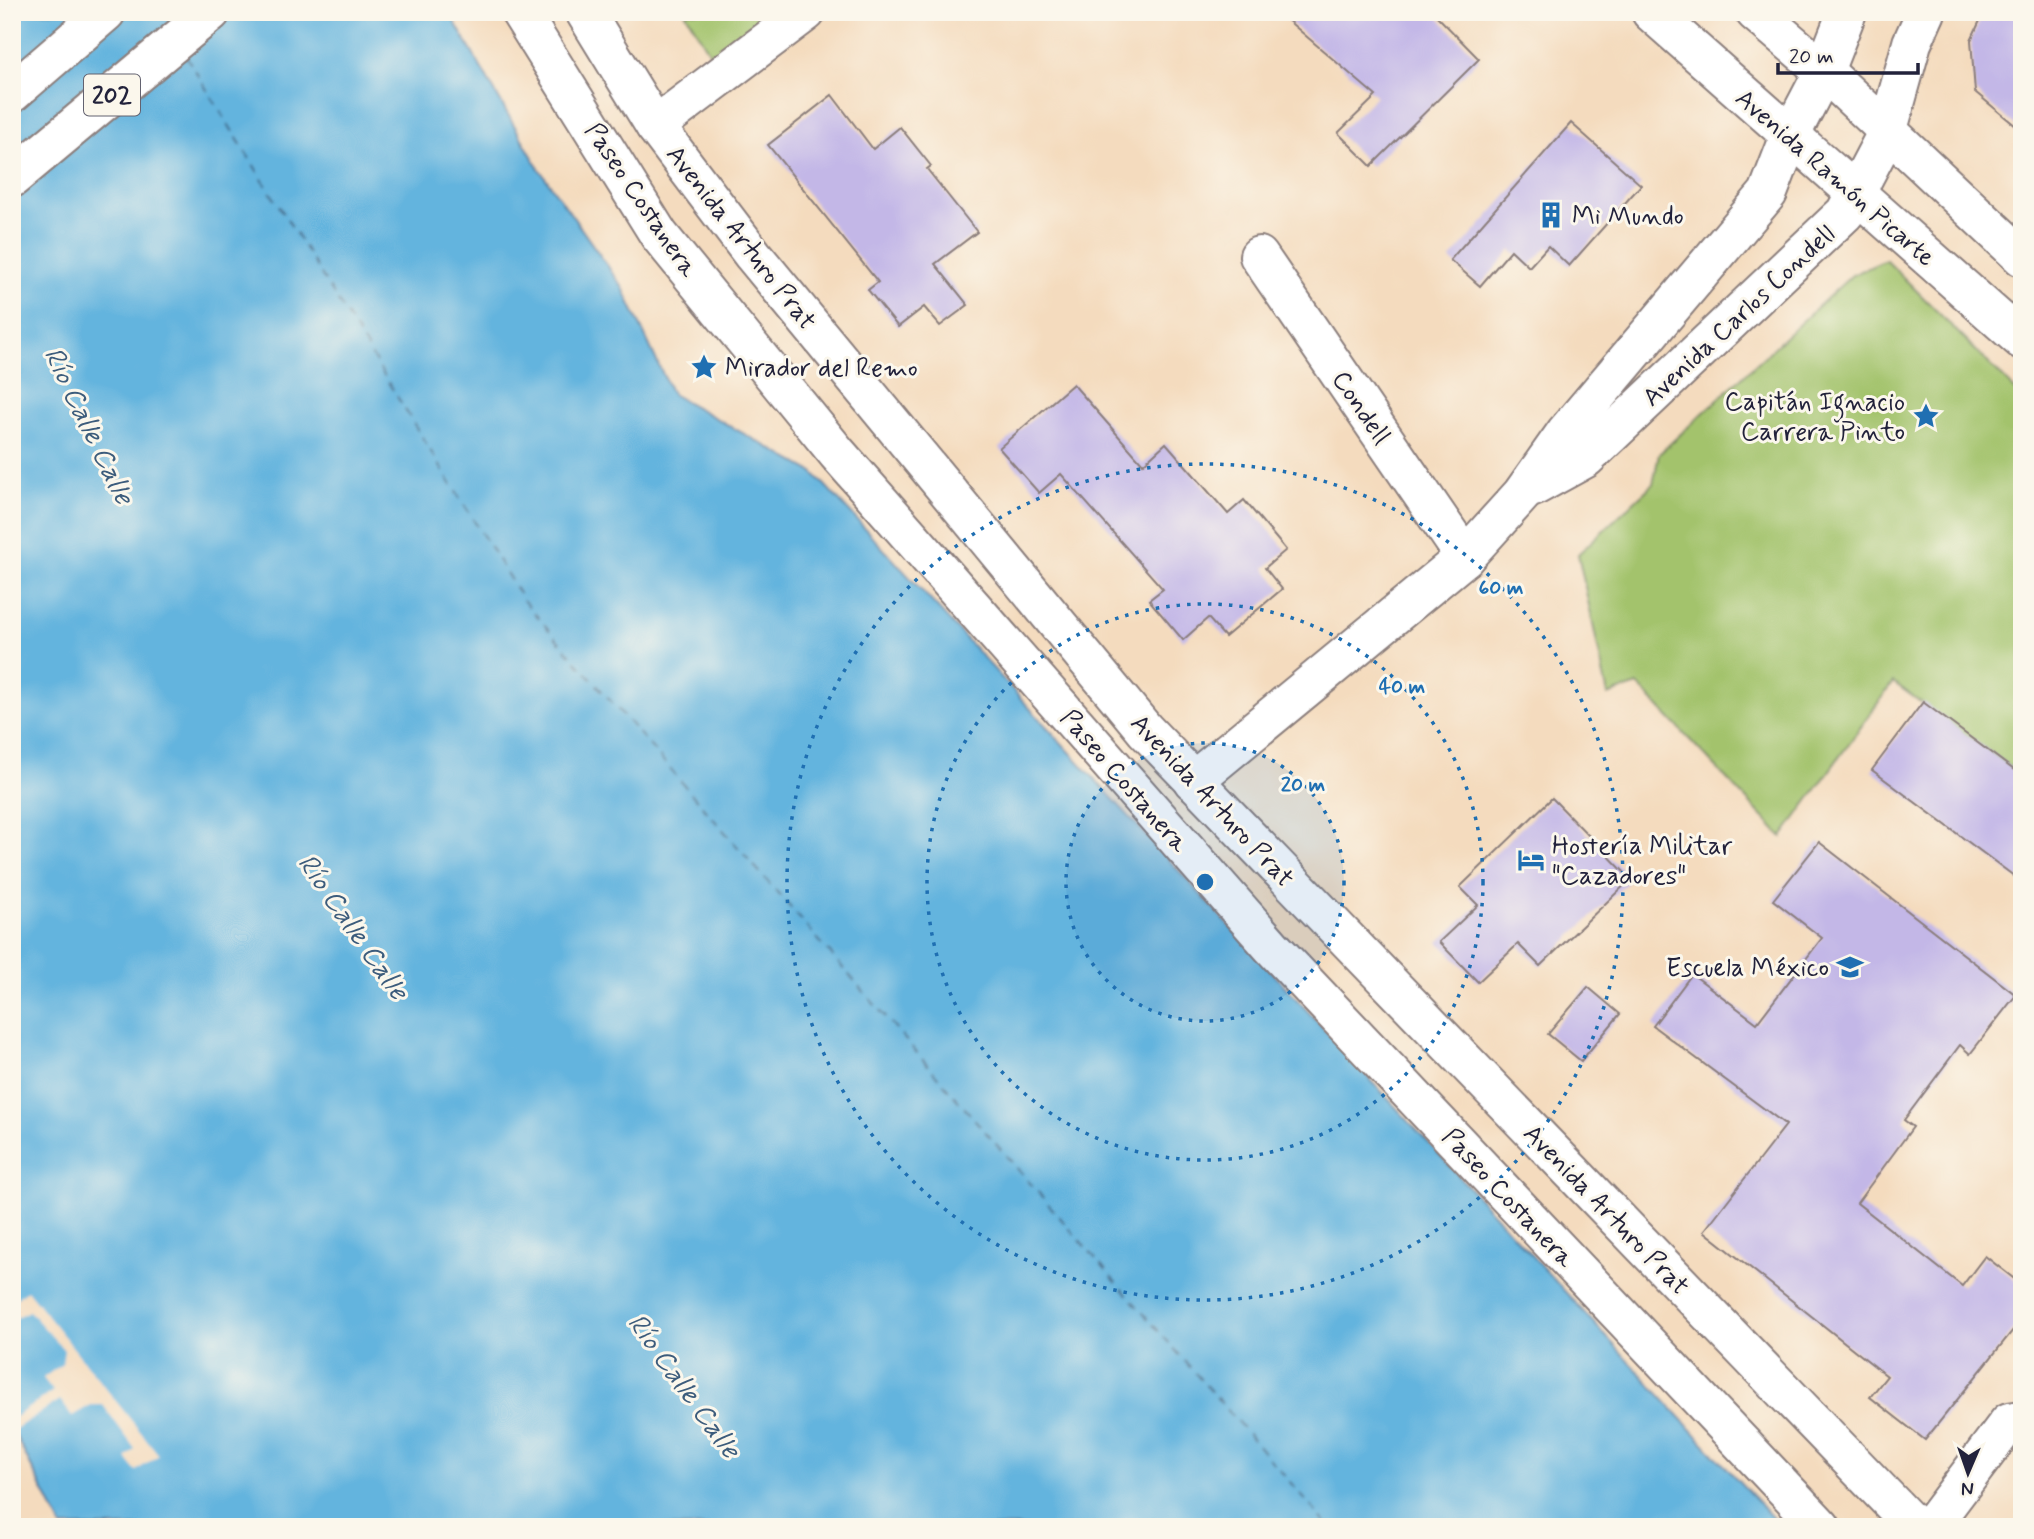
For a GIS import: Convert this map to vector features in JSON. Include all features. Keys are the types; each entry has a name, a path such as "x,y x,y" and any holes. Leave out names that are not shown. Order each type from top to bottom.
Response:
{"main road":[{"name":"202","path":"12,93 106,12"},
{"name":"202","path":"12,178 211,12"},
{"name":"Paseo Costanera","path":"520,12 659,235 837,453 1272,947 1821,1527"},
{"name":"Avenida Arturo Prat","path":"584,12 655,126 753,255 1144,730 1915,1527"},
{"path":"655,126 806,12"},
{"name":"Avenida Ramón Picarte","path":"1651,12 2022,340"},
{"path":"1755,12 1824,71 2022,257"},
{"name":"Avenida Carlos Condell","path":"1193,781 1465,557 1522,494 1566,432 1768,193 1790,136 1824,71 1847,12"},
{"name":"Avenida Carlos Condell","path":"1522,494 1586,458 1839,222 1856,196 1887,133 1912,43 1926,12"},
{"name":"Condell","path":"1259,256 1465,557"},
{"path":"1930,1527 2009,1422 2022,1420"}],"green space":[{"path":"685,12 774,12 714,60"},
{"path":"1886,260 2022,397 2022,776 1893,682 1782,837 1638,685 1608,695 1578,554 1653,484 1659,454 1852,275"}],"water":[{"name":"Río Calle Calle","path":"12,12 449,12 540,170 623,288 672,394 813,472 1781,1527 62,1527 12,1429"}],"pier":[{"path":"27,1290 159,1455 136,1471 126,1458 135,1449 103,1405 91,1405 72,1416 60,1400 12,1431 12,1419 53,1391 43,1378 62,1364 64,1350 29,1311 14,1319 12,1316 12,1302"}],"building":[{"path":"1278,12 1433,12 1479,59 1371,166 1338,133 1376,96"},
{"path":"1984,12 2022,12 2022,131 1975,92 1971,40"},
{"path":"832,95 873,149 900,127 931,166 927,169 977,232 935,264 968,305 940,326 924,307 898,327 868,290 878,282 768,145"},
{"name":"Mi Mundo","path":"1571,123 1641,185 1569,266 1548,246 1529,267 1511,250 1480,286 1450,260"},
{"path":"1073,384 1143,464 1166,443 1228,514 1244,500 1286,550 1265,568 1282,589 1225,637 1208,618 1183,640 1149,600 1163,589 1061,474 1039,493 999,448"},
{"path":"1923,702 2022,776 2022,882 1872,770"},
{"path":"1552,798 1631,879 1540,966 1518,944 1478,982 1439,942 1478,905 1460,887"},
{"path":"1819,842 2016,995 1970,1054 1960,1045 1904,1120 1913,1127 1857,1203 1962,1286 1985,1256 2022,1285 2022,1319 1925,1440 1870,1397 1887,1376 1704,1231 1786,1125 1653,1026 1692,974 1757,1023 1822,938 1773,900"},
{"path":"1588,987 1620,1014 1581,1061 1548,1034"}],"ferry route":[{"path":"159,12 167,24"},
{"path":"186,56 523,600 1329,1527"}],"place":[{"name":"Mi Mundo","path":"1551,215"},
{"name":"Mirador del Remo","path":"704,367"},
{"name":"Capitán Ignacio Carrera Pinto","path":"1926,416"},
{"name":"Hostería Militar \"Cazadores\"","path":"1531,860"},
{"name":"Escuela México","path":"1850,967"}]}
